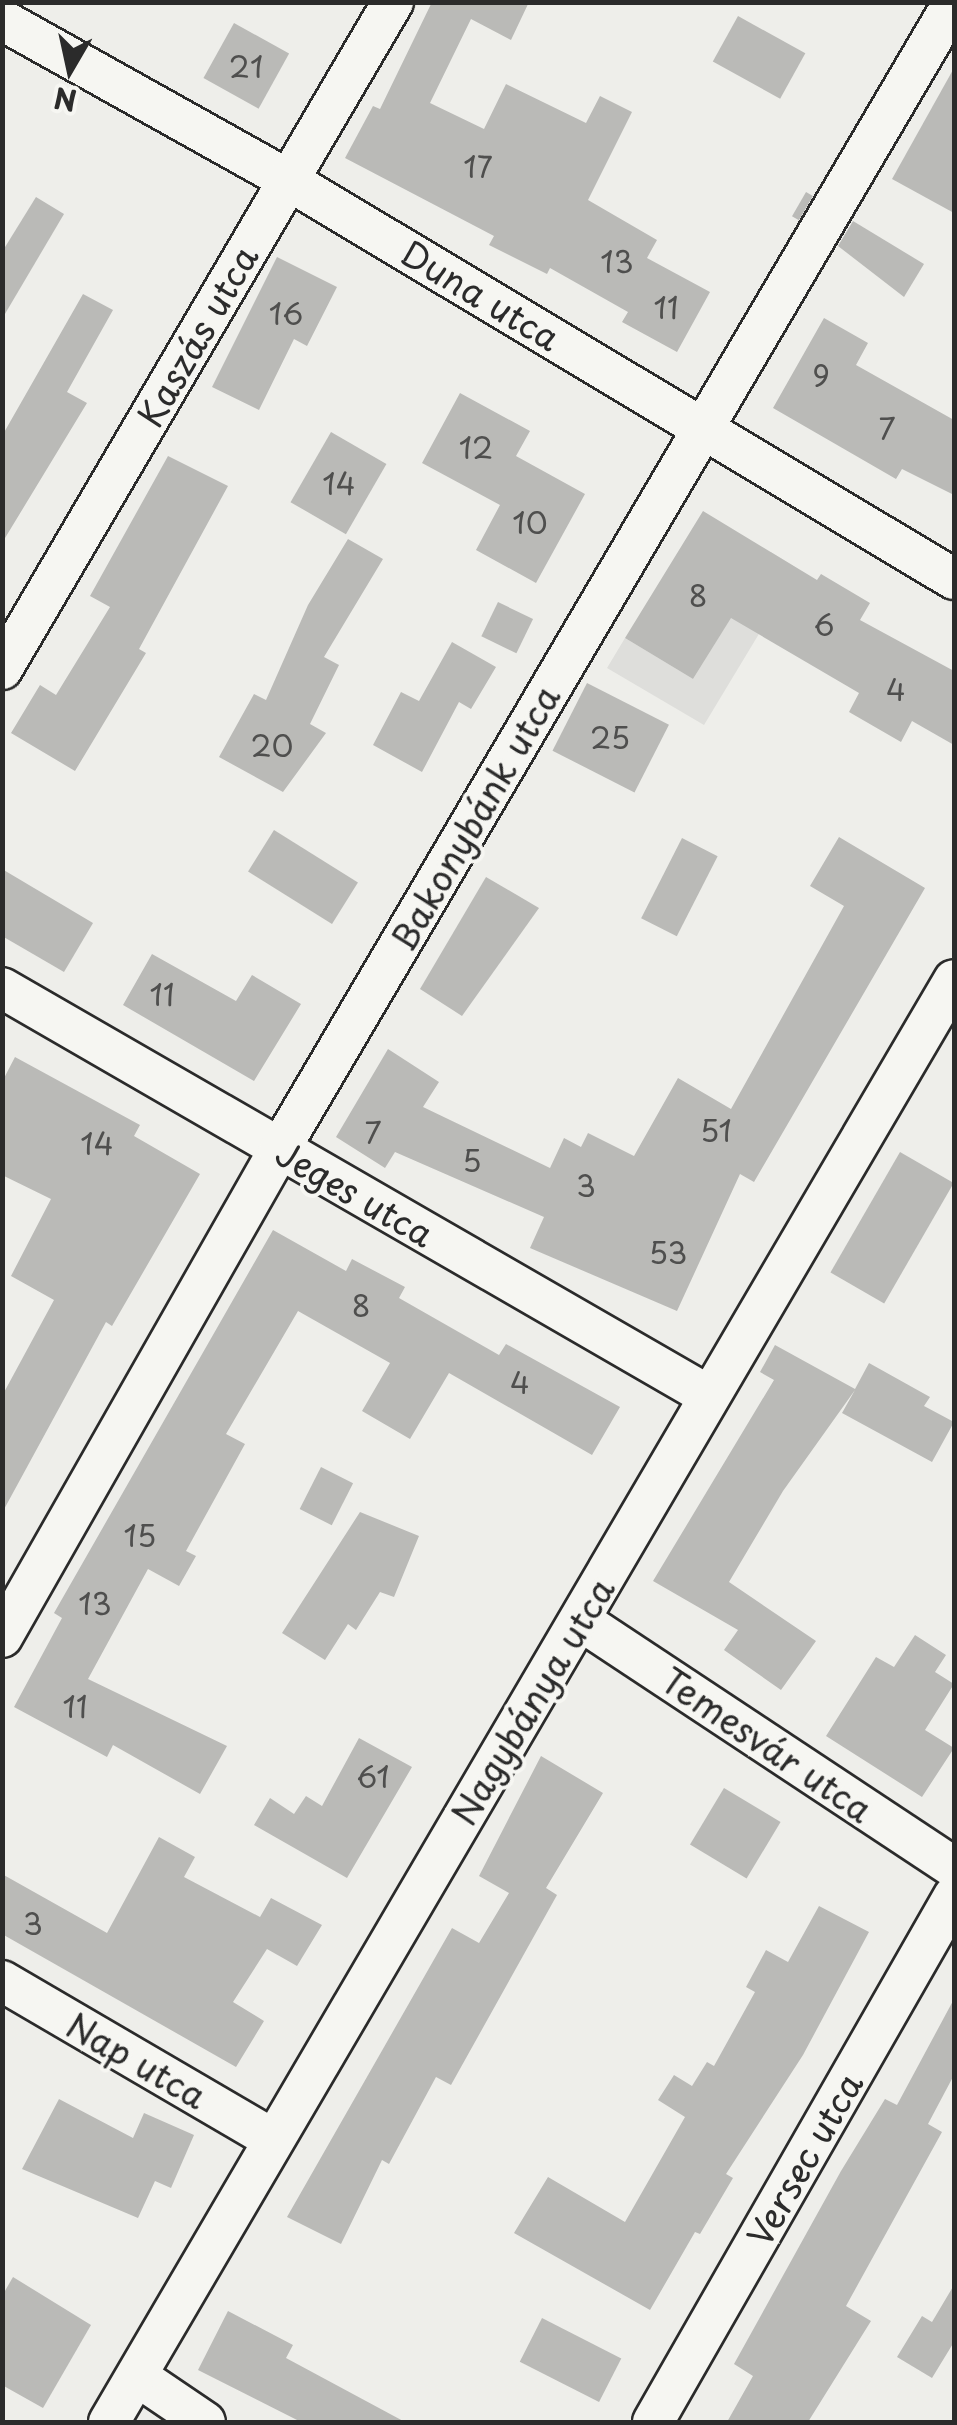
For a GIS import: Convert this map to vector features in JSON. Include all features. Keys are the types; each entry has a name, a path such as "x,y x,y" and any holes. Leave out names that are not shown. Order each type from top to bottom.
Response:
{"street":[{"name":"Kaszás utca","path":"2,669 393,2"},
{"name":"Bakonybánk utca","path":"2,1637 279,1150 954,2"},
{"name":"Duna utca","path":"2,20 288,180 954,579"},
{"name":"Nagybánya utca","path":"109,2422 954,980"},
{"name":"Jeges utca","path":"2,988 709,1396"},
{"name":"Temesvár utca","path":"580,1620 954,1868"},
{"name":"Versec utca","path":"653,2422 954,1896"},
{"name":"Nap utca","path":"2,1981 272,2139"},
{"path":"137,2376 206,2422"}],"shaded area":[{"path":"771,552 798,569 704,725 607,668 625,638 693,679"}],"building":[{"path":"432,2 529,2 511,40 471,19 430,103 484,129 506,84 586,123 600,96 632,112 588,200 657,240 647,258 710,292 677,352 622,322 628,312 550,268 547,274 489,245 494,236 345,158 373,106 380,109"},
{"path":"738,16 805,53 780,99 713,61"},
{"path":"234,23 289,54 259,109 203,78"},
{"path":"954,68 954,213 892,179"},
{"path":"806,192 813,196 799,220 792,216"},
{"path":"36,197 64,214 2,319 2,252"},
{"path":"853,221 924,264 904,297 838,246"},
{"path":"277,257 337,287 307,346 294,339 259,410 212,387"},
{"path":"83,294 113,310 67,392 87,403 2,543 2,436"},
{"path":"824,318 868,343 856,365 954,420 954,495 902,469 896,479 773,408"},
{"path":"460,393 530,431 516,456 585,494 536,583 476,550 500,505 422,463"},
{"path":"331,432 386,464 346,534 290,502"},
{"path":"168,456 228,486 139,649 146,653 75,771 11,733 40,685 56,695 110,607 90,596"},
{"path":"703,511 817,580 821,574 870,603 860,620 954,671 954,745 912,721 901,742 849,712 859,693 731,618 693,679 625,638"},
{"path":"348,539 383,559 324,657 339,665 310,724 326,733 283,792 219,757 254,694 266,700 308,605"},
{"path":"498,602 533,619 516,653 481,636"},
{"path":"452,642 496,667 471,709 459,702 422,772 373,745 401,692 419,701"},
{"path":"587,683 669,725 634,792 552,751"},
{"path":"274,830 358,882 332,924 248,872"},
{"path":"839,837 925,888 754,1182 740,1174 677,1311 530,1248 544,1217 395,1152 385,1168 336,1137 388,1049 439,1082 423,1107 550,1168 564,1138 581,1147 588,1133 634,1156 678,1078 731,1109 844,906 810,886"},
{"path":"682,838 718,856 677,936 641,918"},
{"path":"2,869 93,923 64,972 2,936"},
{"path":"486,877 539,908 462,1016 420,989"},
{"path":"152,954 236,1001 252,975 301,1004 254,1081 123,1005"},
{"path":"15,1057 140,1125 134,1136 200,1174 112,1326 106,1322 2,1513 2,1396 54,1300 11,1276 51,1199 2,1175 2,1082"},
{"path":"900,1152 954,1183 884,1303 830,1272"},
{"path":"273,1230 346,1271 352,1259 405,1287 399,1298 499,1355 506,1344 620,1407 592,1455 449,1373 410,1439 362,1411 390,1363 298,1311 226,1434 245,1444 186,1551 196,1556 179,1586 148,1569 88,1679 227,1746 200,1794 113,1745 107,1757 14,1707 62,1618 54,1613"},
{"path":"775,1345 855,1389 869,1363 930,1397 924,1406 954,1422 932,1462 842,1413 855,1390 783,1491 729,1582 816,1641 781,1690 724,1650 738,1630 653,1581 774,1380 760,1372"},
{"path":"321,1467 353,1483 332,1525 300,1509"},
{"path":"360,1512 419,1536 394,1597 380,1592 356,1630 348,1624 325,1660 282,1633"},
{"path":"915,1635 946,1655 935,1672 954,1684 925,1730 954,1748 922,1797 826,1736 876,1657 894,1667"},
{"path":"359,1738 412,1767 347,1878 254,1825 270,1798 294,1814 306,1796 322,1806"},
{"path":"541,1756 603,1793 546,1888 557,1895 451,2085 436,2077 389,2164 382,2160 341,2244 287,2217 452,1928 479,1943 509,1893 479,1876"},
{"path":"724,1788 781,1822 747,1879 690,1845"},
{"path":"159,1837 195,1857 184,1877 260,1917 271,1898 322,1925 297,1966 267,1949 233,2002 264,2021 236,2067 2,1934 2,1874 107,1933"},
{"path":"819,1906 869,1932 803,2055 726,2174 733,2178 700,2234 695,2232 650,2310 514,2233 548,2177 625,2222 685,2117 658,2100 674,2075 692,2086 707,2062 714,2066 755,1992 746,1987 766,1950 788,1962"},
{"path":"954,1999 954,2075 928,2124 942,2132 846,2306 871,2321 808,2422 727,2422 753,2376 734,2364 841,2171 885,2099 897,2105"},
{"path":"59,2099 133,2138 144,2113 194,2135 171,2188 155,2181 138,2218 22,2169"},
{"path":"13,2277 91,2325 43,2408 2,2385 2,2296"},
{"path":"954,2285 954,2342 932,2378 897,2357 922,2316 932,2322"},
{"path":"228,2311 293,2345 286,2358 405,2422 301,2422 198,2370"},
{"path":"542,2318 621,2358 599,2402 520,2362"}]}
